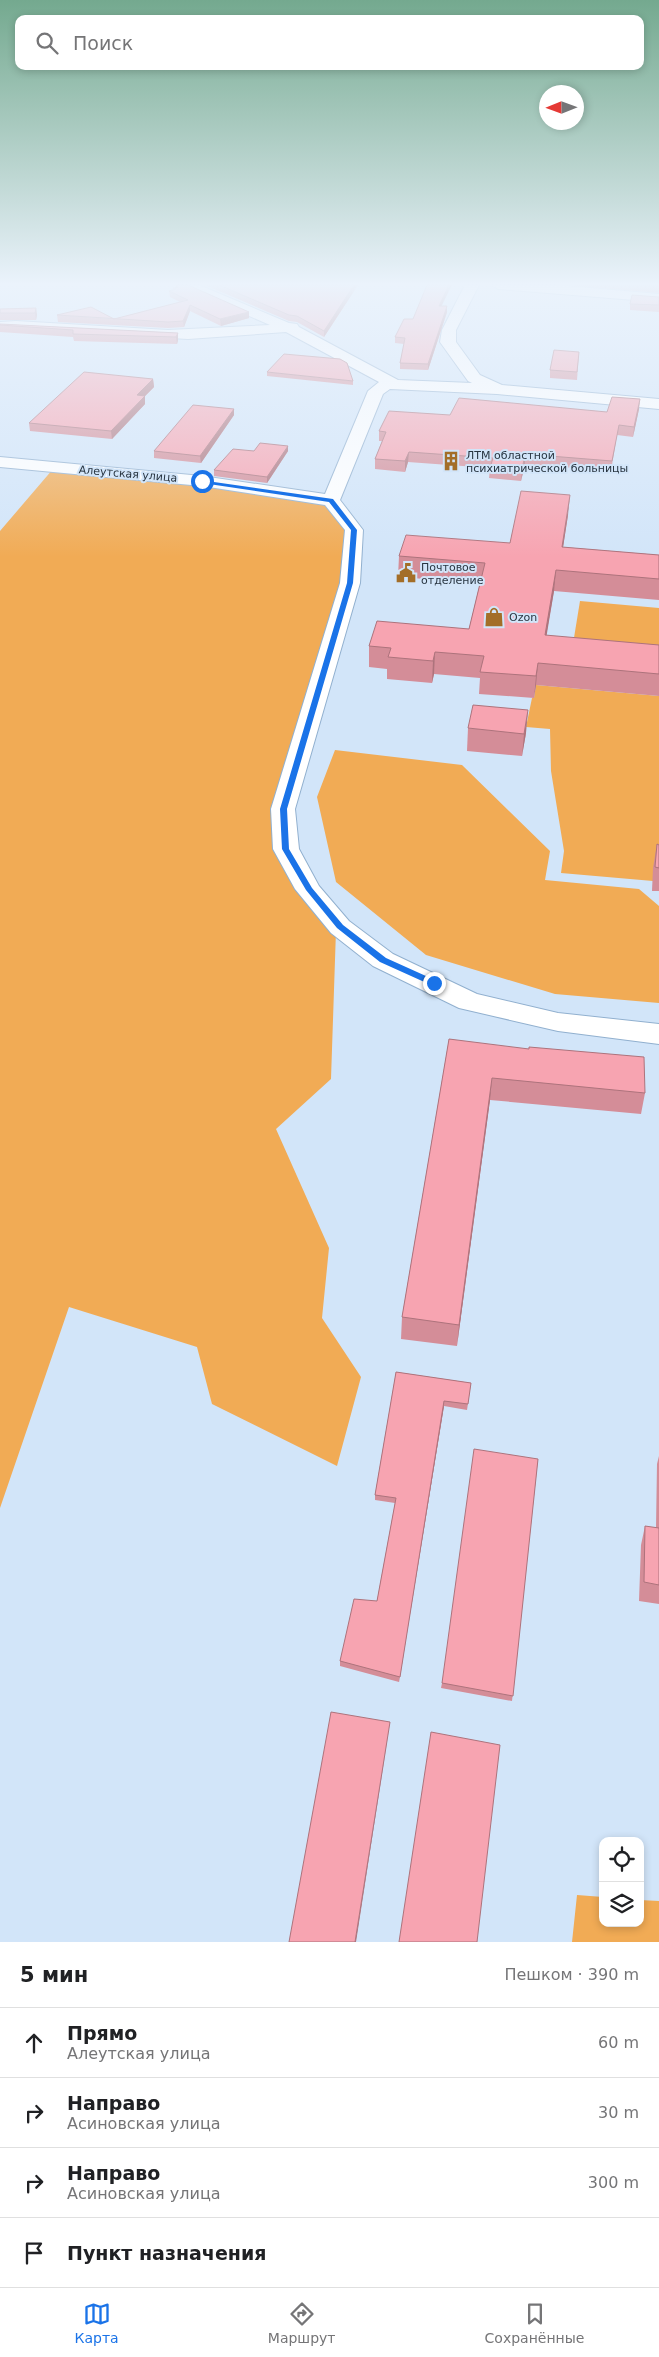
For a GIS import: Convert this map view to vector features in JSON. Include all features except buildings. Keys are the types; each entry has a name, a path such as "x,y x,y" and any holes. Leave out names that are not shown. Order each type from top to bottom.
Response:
{"street":[{"path":"380,376 392,383"},
{"path":"472,376 497,389"},
{"path":"659,404 497,389 392,383 382,386 376,391 331,500 354,530 350,583 283,809 286,849 308,889 340,927 383,960 469,1001 558,1022 659,1034"},
{"name":"Алеутская улица","path":"0,462 202,481 331,500"}],"shaded area":[{"path":"53,469 112,474 327,502 346,531 340,582 276,809 336,930 331,1079 276,1129 329,1248 322,1318 361,1377 337,1466 212,1404 197,1347 69,1307 0,1508 0,531"},
{"path":"580,601 659,608 659,658 572,650"},
{"path":"536,685 659,696 659,868 653,881 561,873 564,851 551,771 550,729 526,727"},
{"path":"335,750 462,765 550,851 545,880 639,889 659,906 659,1003 555,994 426,955 336,882 317,797"},
{"path":"577,1895 599,1897 599,1927 644,1927 644,1900 659,1901 659,1942 572,1942"}],"place":[{"name":"ЛТМ областной психиатрической больницы","path":"451,461"},
{"name":"Почтовое отделение","path":"406,573"},
{"name":"Ozon","path":"494,617"}],"route":[{"path":"202,481 331,500 354,530 350,583 283,809 286,849 308,889 340,927 383,960 434,983"}]}
